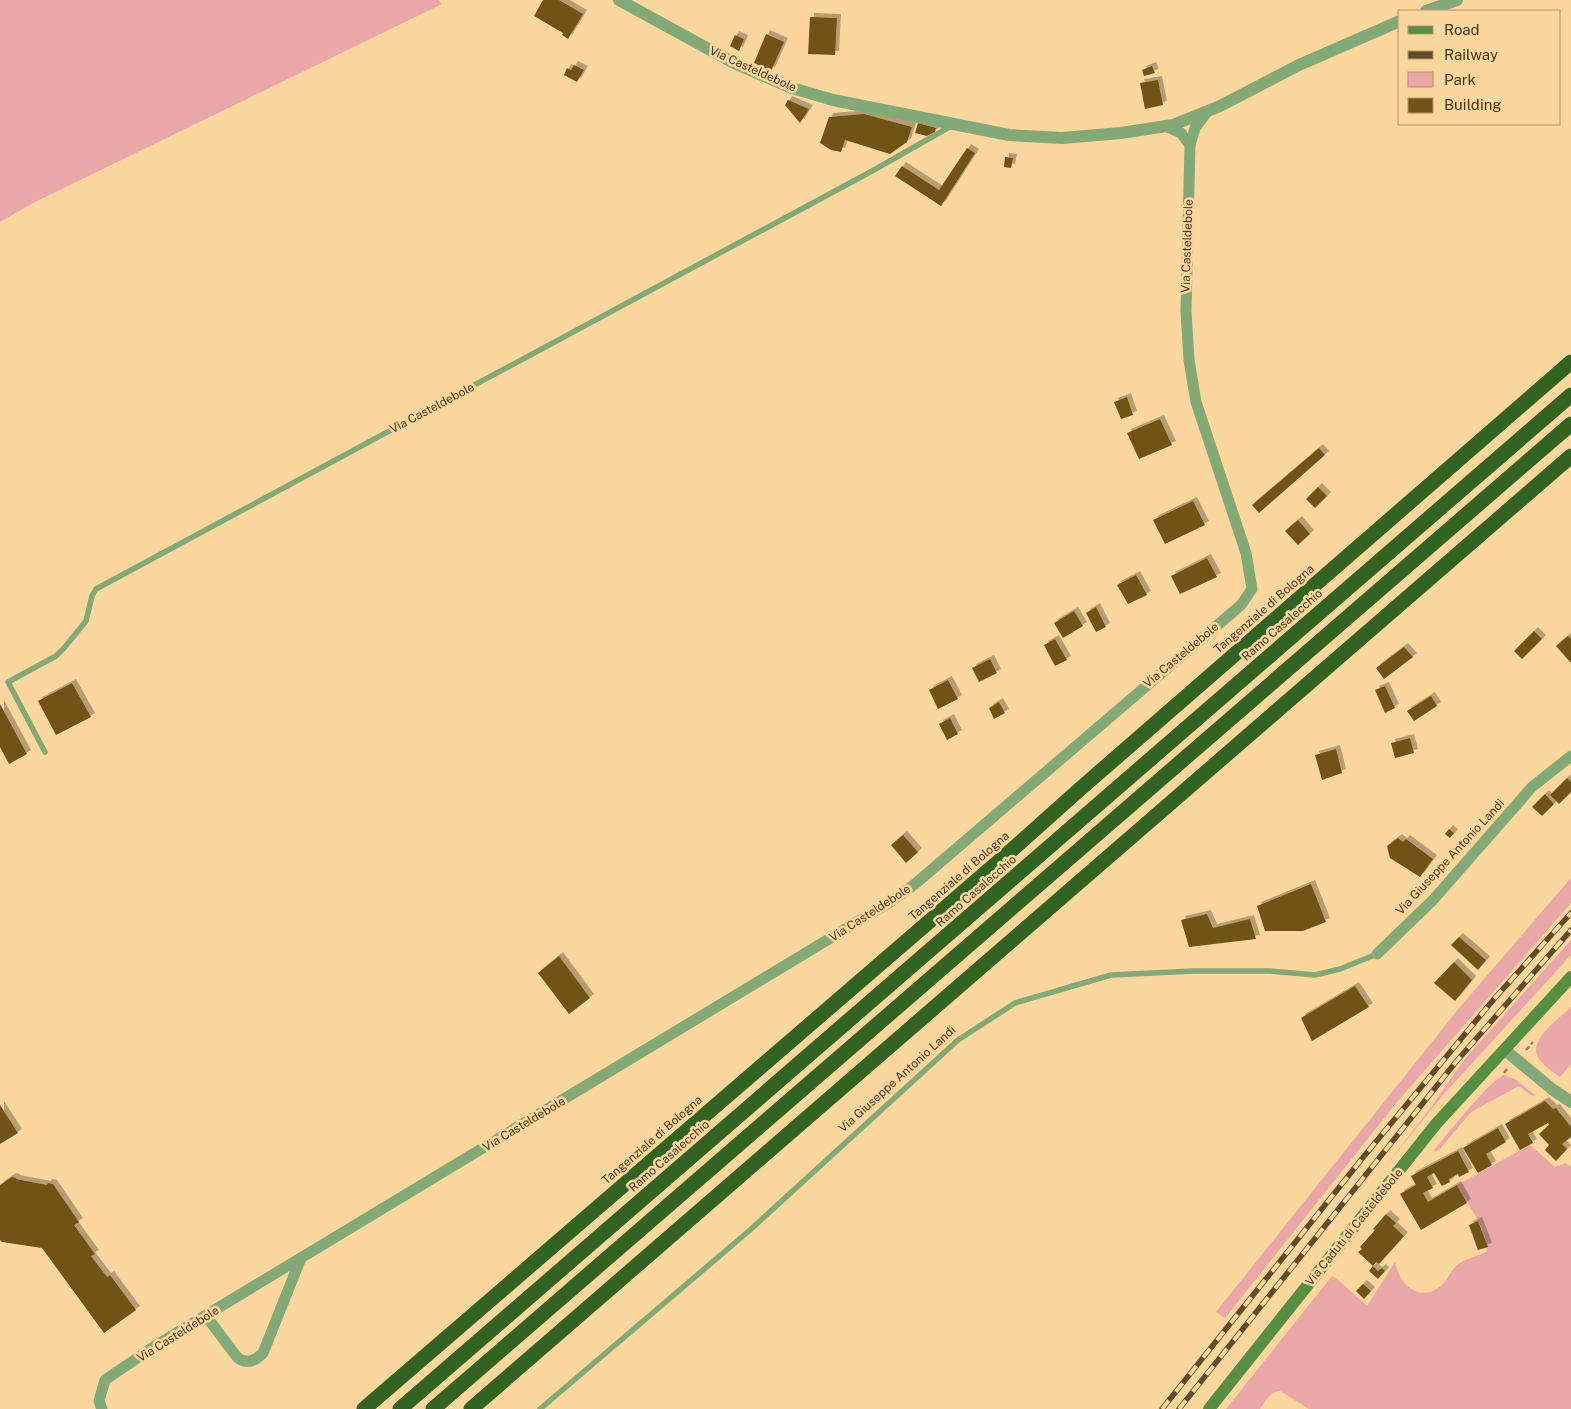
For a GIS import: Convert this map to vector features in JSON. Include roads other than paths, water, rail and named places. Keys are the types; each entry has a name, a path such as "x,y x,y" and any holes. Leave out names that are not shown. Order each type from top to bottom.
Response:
{"highway":[{"name":"Tangenziale di Bologna","path":"364,1409 1004,857 1571,362"},
{"name":"Ramo Casalecchio","path":"400,1409 1571,395"},
{"path":"433,1409 1571,424"},
{"path":"471,1409 1571,456"}],"main road":[{"path":"1545,1007 1571,977"},
{"path":"1545,1007 1571,984"},
{"name":"Via Caduti di Casteldebole","path":"1209,1409 1436,1124 1545,1007"}],"street":[{"name":"Via Casteldebole","path":"619,0 734,63 792,88 833,100 1009,135 1062,138 1121,133 1165,126 1207,112 1299,65 1398,22"},
{"path":"1429,10 1457,0"},
{"name":"Via Casteldebole","path":"102,1409 99,1401 106,1380 155,1346 890,902 915,884 1241,605 1252,589 1246,554 1196,402 1189,360 1186,311 1190,145 1195,128 1207,112"},
{"path":"1165,126 1181,133 1190,145"},
{"name":"Via Giuseppe Antonio Landi","path":"1377,954 1433,900 1532,787 1571,756"},
{"path":"1505,1050 1552,1089 1571,1102"},
{"path":"206,1316 236,1357 242,1361 249,1362 257,1359 263,1352 301,1258"}],"lane":[{"name":"Via Casteldebole","path":"44,752 8,682 56,656 65,647 86,621 92,596 96,589 863,176 956,124"},
{"name":"Via Giuseppe Antonio Landi","path":"540,1409 750,1230 958,1040 1015,1003 1111,975 1194,971 1260,971 1315,975 1340,969 1377,954"}],"railway":[{"path":"1162,1409 1365,1155 1494,999 1571,913"},
{"path":"1179,1409 1455,1063 1571,930"}]}
